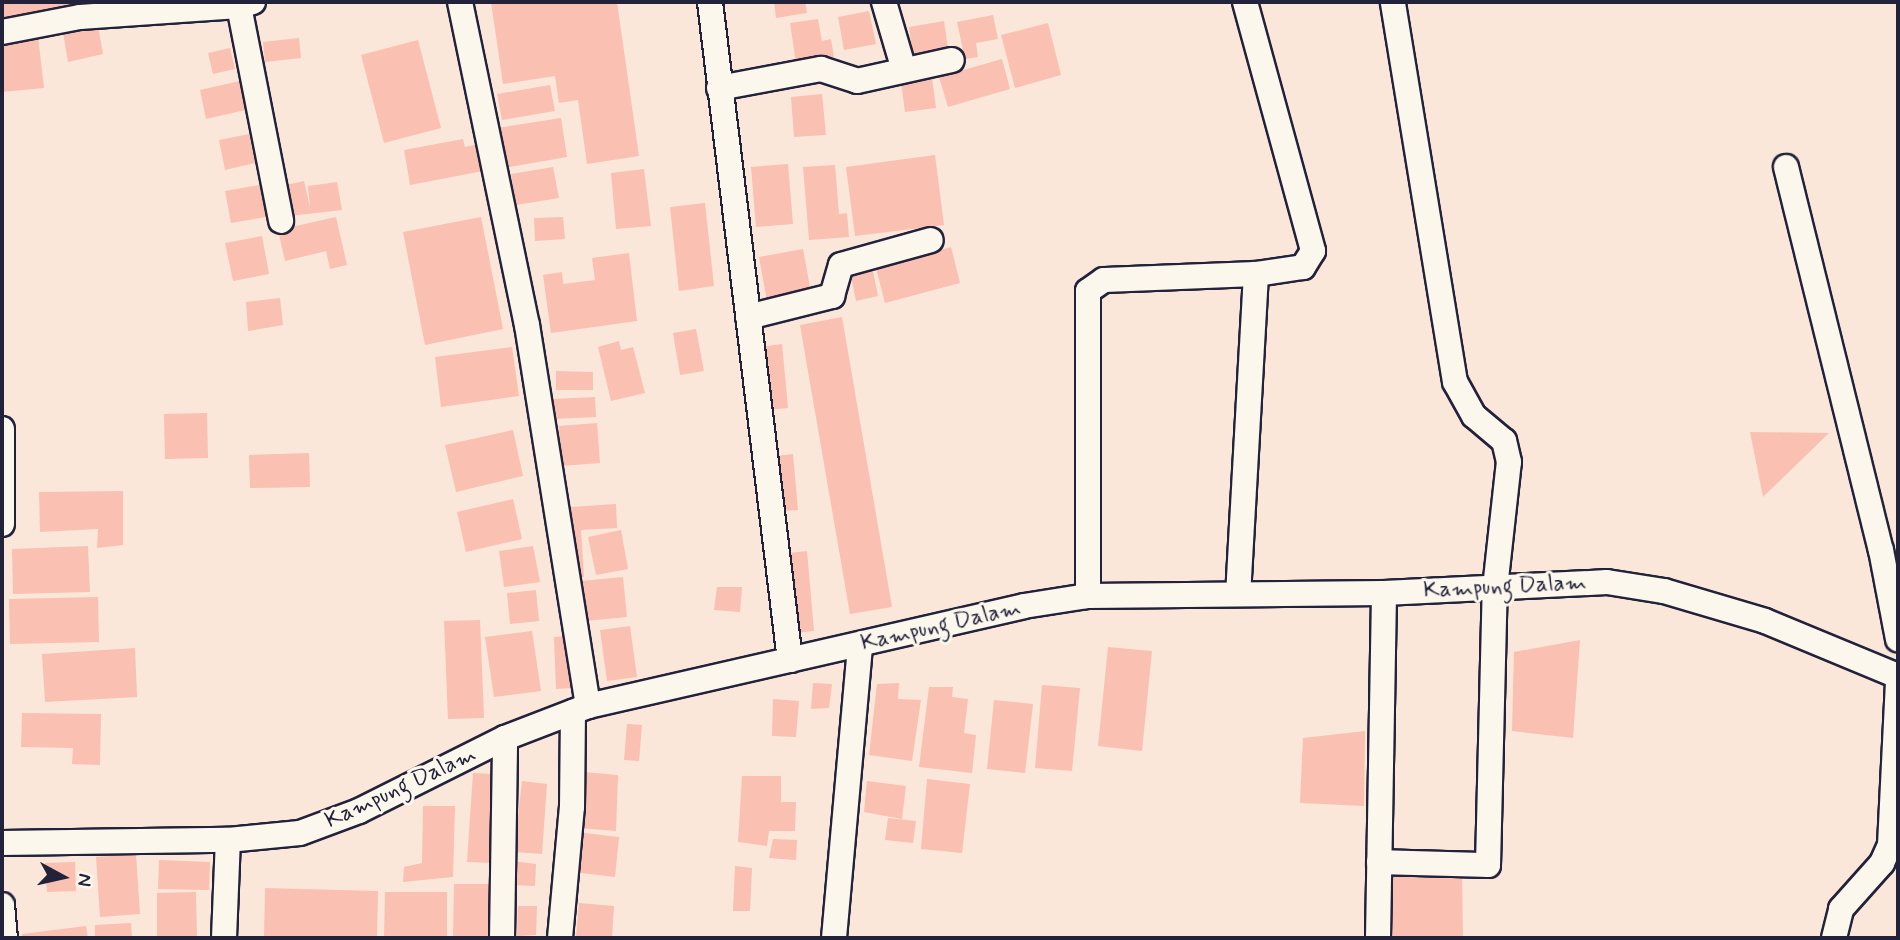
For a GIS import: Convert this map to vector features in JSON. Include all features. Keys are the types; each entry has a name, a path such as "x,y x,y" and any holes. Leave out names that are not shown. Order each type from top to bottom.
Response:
{"street":[{"path":"460,2 527,325 580,709 560,938"},
{"path":"710,2 790,660"},
{"path":"884,2 904,70"},
{"path":"1088,596 1088,291 1104,280 1256,274 1303,267 1313,251 1245,2"},
{"path":"1378,862 1488,865 1495,588 1509,454 1504,441 1463,401 1455,382 1393,2"},
{"path":"2,32 80,17 247,4 281,221"},
{"path":"719,88 819,69 858,81 952,60"},
{"path":"1786,167 1881,550 1898,639"},
{"path":"748,317 832,296 841,265 931,240"},
{"path":"1238,592 1256,274"},
{"path":"2,429 2,524"},
{"name":"Kampung Dalam","path":"2,843 228,840 300,833 329,824 505,738 580,709 1024,606 1088,596 1238,592 1384,593 1607,582 1664,591 1765,621 1898,678"},
{"path":"1378,938 1384,593"},
{"path":"834,938 860,646"},
{"path":"1834,938 1841,909 1882,863 1890,845 1898,678"},
{"path":"502,938 505,738"},
{"path":"224,938 228,840"},
{"path":"2,905 5,938"}],"building":[{"path":"2,2 137,2 2,31"},
{"path":"491,2 617,2 639,156 587,164 578,100 559,103 555,76 503,84"},
{"path":"774,2 805,2 807,13 776,18"},
{"path":"869,11 876,44 844,50 838,17"},
{"path":"993,15 998,39 976,43 978,57 965,59 957,22"},
{"path":"818,19 822,41 831,39 834,57 796,63 790,23"},
{"path":"944,21 948,49 913,55 909,27"},
{"path":"1048,23 1061,75 1015,88 1001,35"},
{"path":"98,26 103,54 68,62 63,32"},
{"path":"38,36 44,88 2,92 2,40"},
{"path":"299,38 301,58 265,62 263,42"},
{"path":"418,40 441,128 384,143 361,55"},
{"path":"230,48 235,69 213,74 208,53"},
{"path":"1002,59 1010,89 948,107 939,77"},
{"path":"932,78 936,108 905,112 901,82"},
{"path":"244,80 250,109 206,119 200,90"},
{"path":"550,85 555,111 502,120 497,94"},
{"path":"822,94 826,135 794,137 791,97"},
{"path":"561,118 567,157 504,168 497,128"},
{"path":"249,134 255,163 225,170 219,140"},
{"path":"463,139 465,147 478,144 483,171 410,185 404,150"},
{"path":"935,155 944,225 855,236 846,167"},
{"path":"788,164 793,224 756,227 751,167"},
{"path":"835,165 839,214 847,213 849,237 809,240 803,167"},
{"path":"553,167 559,198 516,205 511,174"},
{"path":"644,169 651,226 616,229 611,173"},
{"path":"304,181 310,208 308,186 337,182 342,210 290,216 282,186"},
{"path":"265,184 271,216 231,223 225,191"},
{"path":"705,203 714,286 679,291 670,207"},
{"path":"336,217 347,265 330,269 326,251 285,261 278,230"},
{"path":"481,217 503,329 425,345 403,232"},
{"path":"563,217 565,239 535,241 534,218"},
{"path":"262,236 269,274 233,281 225,243"},
{"path":"951,247 960,283 885,303 876,268"},
{"path":"803,249 811,293 767,301 759,257"},
{"path":"629,253 637,321 551,333 543,275 562,272 563,284 595,280 592,258"},
{"path":"872,267 878,296 856,301 850,271"},
{"path":"280,298 283,325 248,331 246,302"},
{"path":"842,317 892,607 850,614 800,325"},
{"path":"696,329 704,371 680,375 673,333"},
{"path":"619,341 621,350 633,347 645,393 611,401 598,347"},
{"path":"782,344 788,408 766,410 760,347"},
{"path":"512,347 519,396 441,407 435,357"},
{"path":"556,371 593,372 593,390 556,390"},
{"path":"595,397 596,417 554,419 553,399"},
{"path":"207,413 208,458 165,459 164,414"},
{"path":"597,423 600,463 561,466 559,426"},
{"path":"513,430 523,476 456,492 445,445"},
{"path":"1750,432 1829,433 1763,497"},
{"path":"309,453 310,487 250,488 249,455"},
{"path":"793,454 798,510 781,511 776,456"},
{"path":"123,491 123,545 97,548 98,529 40,532 39,492"},
{"path":"513,499 522,539 466,552 457,512"},
{"path":"616,504 617,528 581,530 584,577 575,577 571,507"},
{"path":"621,530 628,569 596,575 588,537"},
{"path":"88,546 90,592 13,594 12,549"},
{"path":"533,546 540,582 504,587 499,551"},
{"path":"807,551 814,631 794,633 788,553"},
{"path":"623,577 627,617 585,621 581,581"},
{"path":"717,587 742,587 740,612 714,610"},
{"path":"536,590 539,621 510,624 507,593"},
{"path":"98,597 99,642 10,644 9,599"},
{"path":"480,620 484,718 448,719 444,621"},
{"path":"630,626 637,677 607,681 600,630"},
{"path":"532,631 541,691 494,697 485,637"},
{"path":"570,636 572,688 556,689 554,637"},
{"path":"1580,640 1573,738 1512,731 1514,652"},
{"path":"1108,647 1152,651 1142,751 1098,746"},
{"path":"135,648 137,697 45,702 42,654"},
{"path":"813,683 832,684 829,708 811,709"},
{"path":"899,683 898,699 921,700 912,761 869,755 877,684"},
{"path":"1042,685 1080,688 1072,771 1035,768"},
{"path":"929,687 953,687 952,697 968,699 964,733 976,735 972,773 919,767"},
{"path":"773,699 799,701 796,737 772,736"},
{"path":"994,700 1033,704 1025,773 987,769"},
{"path":"22,713 101,714 100,765 72,764 73,748 21,747"},
{"path":"627,724 642,725 639,761 624,760"},
{"path":"1365,731 1364,806 1300,803 1303,738"},
{"path":"583,772 618,775 616,831 578,828"},
{"path":"473,773 493,774 495,863 467,862"},
{"path":"742,776 781,776 781,802 796,802 795,831 769,831 767,846 738,842"},
{"path":"927,779 970,784 962,853 921,849"},
{"path":"522,781 547,784 542,854 514,852"},
{"path":"867,781 906,786 902,819 864,812"},
{"path":"423,806 455,806 453,877 403,882 404,867 422,863"},
{"path":"888,818 916,821 913,843 885,840"},
{"path":"576,832 619,837 615,877 572,872"},
{"path":"773,839 797,840 796,860 769,858"},
{"path":"136,854 140,914 100,917 96,857"},
{"path":"159,860 210,862 209,890 158,889"},
{"path":"512,861 536,864 535,886 509,885"},
{"path":"75,862 76,891 47,892 45,863"},
{"path":"735,866 752,868 750,911 733,911"},
{"path":"1462,871 1463,938 1385,938 1379,877"},
{"path":"454,884 492,884 491,938 453,938"},
{"path":"265,888 378,891 377,938 264,938"},
{"path":"196,892 197,938 157,938 157,893"},
{"path":"385,892 447,892 447,938 384,938"},
{"path":"579,903 614,906 612,938 576,937"},
{"path":"518,906 537,906 536,935 517,936"},
{"path":"131,923 132,938 95,938 95,925"},
{"path":"86,926 88,938 22,938 22,934"}]}
